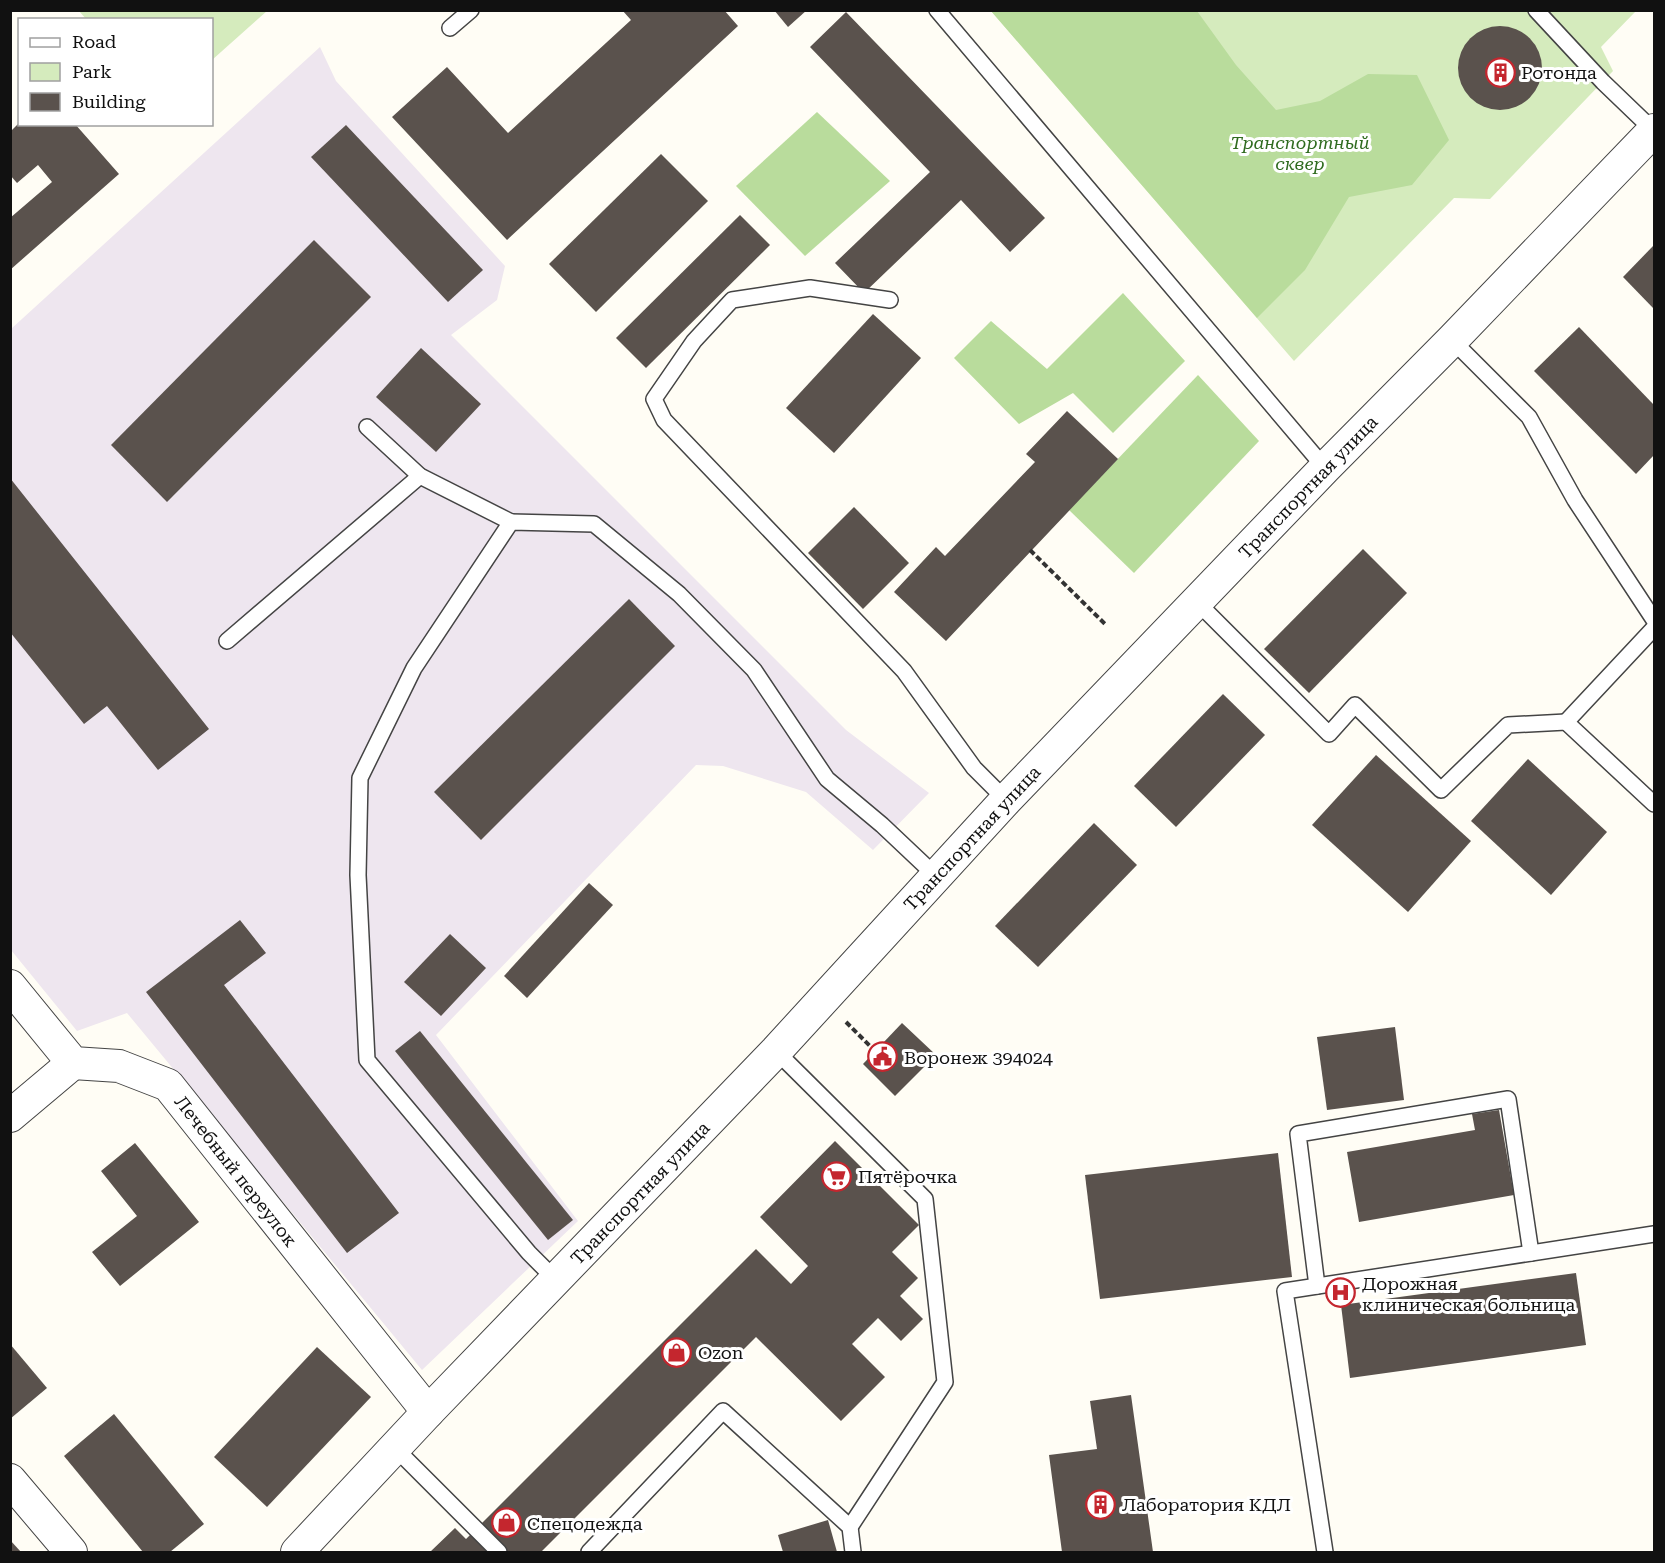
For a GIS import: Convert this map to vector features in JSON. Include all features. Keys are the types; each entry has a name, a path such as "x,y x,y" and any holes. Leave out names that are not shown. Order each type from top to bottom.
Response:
{"street":[{"name":"Транспортная улица","path":"297,1552 776,1051 1006,800 1654,130"},
{"path":"10,986 73,1064 10,1116"},
{"name":"Лечебный переулок","path":"73,1064 119,1066 168,1085 428,1413"},
{"path":"10,1480 71,1552"}],"lane":[{"path":"450,28 471,10"},
{"path":"937,10 1325,468"},
{"path":"1536,10 1603,82 1654,130"},
{"path":"890,300 810,288 732,300 694,341 654,399 664,420 904,671 974,768 1006,800"},
{"path":"1452,340 1529,417 1575,500 1654,620"},
{"path":"367,427 420,476 511,522 594,524 679,594 754,670 827,779 882,825 936,876"},
{"path":"227,641 420,476"},
{"path":"511,522 414,668 360,778 358,875 367,1060 529,1252 556,1280"},
{"path":"1196,601 1329,734 1355,705 1441,790 1508,725 1566,722 1654,628"},
{"path":"1566,722 1654,804"},
{"path":"776,1051 925,1199 945,1382 850,1527 853,1552"},
{"path":"1317,1286 1298,1134 1508,1100 1531,1253"},
{"path":"1325,1552 1285,1291 1654,1234"},
{"path":"589,1552 723,1411 850,1527"},
{"path":"395,1448 499,1552"}],"path":[{"path":"1030,550 1105,624"},
{"path":"855,1031 875,1051"}],"shaded area":[{"path":"320,47 336,81 505,266 497,300 451,335 846,730 929,793 873,850 806,792 723,766 696,765 436,1035 578,1221 422,1370 127,1013 77,1031 11,950 11,329"}],"green space":[{"path":"79,11 267,11 213,59 213,18 85,18"},
{"name":"Транспортный сквер","path":"991,11 1636,11 1601,47 1613,71 1490,199 1454,198 1294,361"},
{"path":"991,11 1197,11 1236,65 1276,110 1320,101 1368,74 1417,75 1449,140 1412,185 1349,197 1305,270 1257,318"},
{"path":"817,112 890,181 805,256 736,186"},
{"path":"1123,293 1185,361 1113,433 1073,393 1019,424 954,358 991,321 1047,369"},
{"path":"1198,375 1259,441 1134,573 1069,510"}],"building":[{"path":"622,10 724,10 738,26 507,240 392,117 447,67 508,133 631,20"},
{"path":"774,10 807,10 788,27"},
{"path":"846,12 1045,218 1010,252 961,200 864,293 835,263 930,172 810,47"},
{"name":"Ротонда","path":"1500,26 1516,29 1530,38 1539,52 1542,68 1539,84 1530,98 1516,107 1500,110 1484,107 1470,98 1461,84 1458,68 1461,52 1470,38 1484,29"},
{"path":"18,124 18,126 77,126 119,174 10,270 10,218 52,182 38,165 17,183 10,175 10,132"},
{"path":"346,125 483,270 448,302 311,157"},
{"path":"661,154 708,201 596,312 549,264"},
{"path":"740,215 770,245 646,368 616,338"},
{"path":"314,240 371,297 167,502 111,445"},
{"path":"1654,245 1654,309 1623,277"},
{"path":"873,314 921,358 834,453 786,408"},
{"path":"1579,327 1654,405 1654,455 1636,474 1534,371"},
{"path":"421,348 481,404 436,452 376,397"},
{"path":"1067,411 1118,459 946,641 894,592 936,547 945,556 1035,462 1026,454"},
{"path":"10,478 209,729 158,770 107,706 84,724 10,632"},
{"path":"854,507 909,563 863,609 808,553"},
{"path":"1363,549 1407,593 1309,693 1264,649"},
{"path":"629,599 675,646 481,840 434,792"},
{"path":"1223,694 1265,735 1176,827 1134,786"},
{"path":"1376,755 1471,841 1408,912 1312,825"},
{"path":"1528,759 1607,832 1551,895 1471,821"},
{"path":"1094,823 1137,865 1038,967 995,926"},
{"path":"589,883 613,905 527,998 504,976"},
{"path":"240,920 266,953 224,985 399,1213 347,1253 146,992"},
{"path":"450,934 486,968 441,1016 404,982"},
{"path":"902,1023 936,1055 895,1096 863,1064"},
{"path":"1395,1027 1404,1100 1327,1110 1317,1037"},
{"path":"420,1031 573,1220 548,1240 395,1051"},
{"path":"1499,1110 1514,1195 1359,1222 1347,1152 1475,1130 1472,1114"},
{"path":"835,1141 919,1225 892,1252 918,1278 900,1296 923,1319 901,1341 878,1318 852,1344 885,1377 841,1421 756,1337 541,1552 430,1552 455,1528 466,1539 756,1249 791,1284 808,1266 760,1217"},
{"path":"135,1143 199,1222 120,1286 92,1252 137,1216 101,1171"},
{"path":"1278,1153 1292,1277 1100,1299 1085,1175"},
{"path":"1576,1273 1586,1345 1350,1378 1341,1305"},
{"path":"10,1344 47,1388 10,1419"},
{"path":"317,1347 371,1397 267,1507 214,1457"},
{"name":"Лаборатория КДЛ","path":"1131,1395 1153,1552 1062,1552 1049,1455 1097,1449 1090,1401"},
{"path":"114,1414 204,1524 170,1552 143,1552 64,1456"},
{"path":"828,1520 837,1552 783,1552 778,1535"},
{"path":"10,1540 21,1552 10,1552"}],"place":[{"name":"Ротонда","path":"1500,72"},
{"name":"Воронеж 394024","path":"883,1057"},
{"name":"Пятёрочка","path":"837,1176"},
{"name":"Дорожная клиническая больница","path":"1341,1293"},
{"name":"Ozon","path":"677,1352"},
{"name":"Лаборатория КДЛ","path":"1101,1504"},
{"name":"Спецодежда","path":"506,1523"}]}
